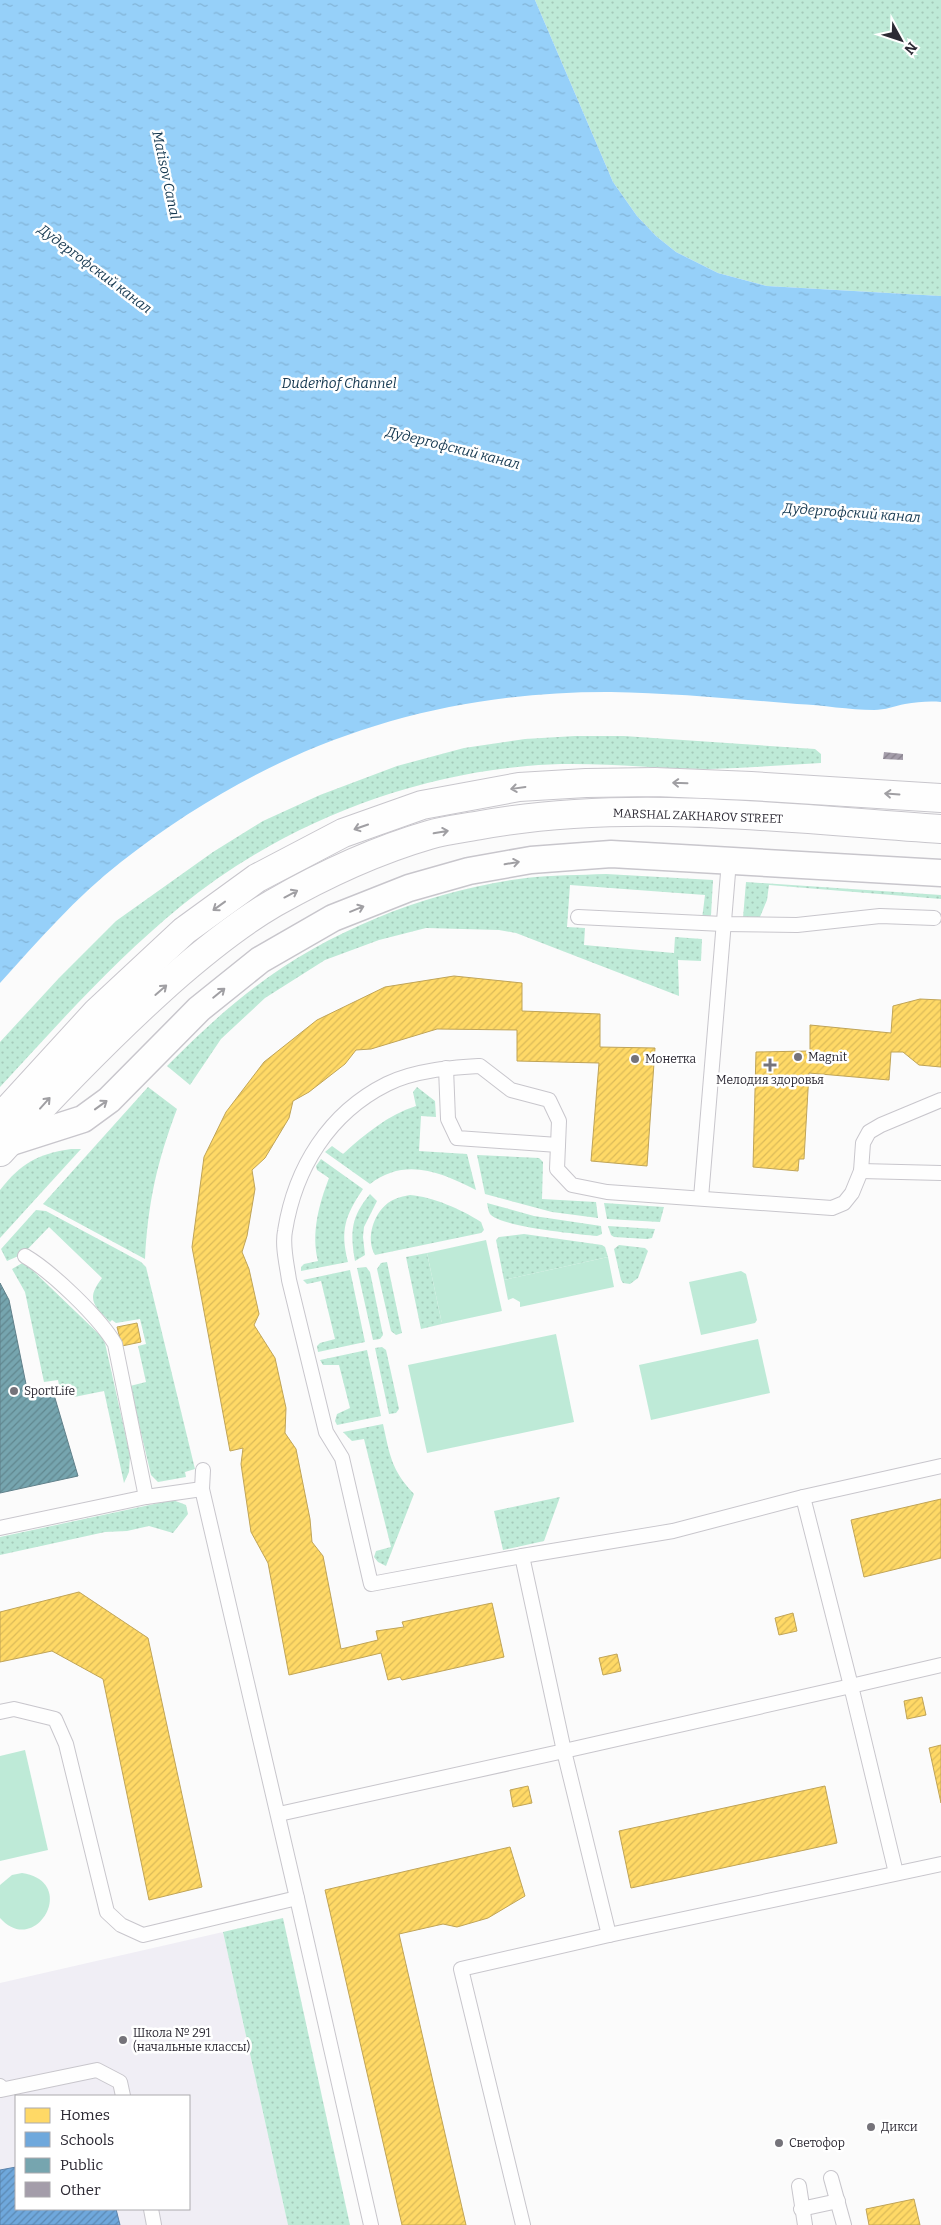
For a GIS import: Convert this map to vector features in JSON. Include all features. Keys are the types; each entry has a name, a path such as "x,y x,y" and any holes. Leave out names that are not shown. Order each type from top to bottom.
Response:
{"street":[{"path":"3,1138 97,1012 184,931 266,874 343,833 422,805 519,787 586,783 655,782 751,786 941,798"},
{"name":"MARSHAL ZAKHAROV STREET","path":"3,1138 116,1030 203,953 272,904 355,860 430,834 521,818 586,813 652,812 941,829"},
{"path":"3,1138 83,1119 109,1100 199,1009 260,960 333,918 409,888 469,871 531,860 612,854 941,873"}],"lane":[{"path":"701,1198 729,861"},
{"path":"578,917 723,924 797,925 880,916 934,918"},
{"path":"941,1100 881,1125 869,1132 863,1143 861,1171 852,1193 844,1203 832,1208 607,1192 572,1185 557,1169 559,1122 548,1100 511,1090 480,1066 446,1068 416,1074 388,1084 358,1102 330,1128 306,1161 284,1232 289,1280 326,1432 342,1458 372,1584 522,1556 673,1531 803,1497 941,1466"},
{"path":"446,1068 448,1119 457,1138 558,1145"},
{"path":"861,1171 941,1173"},
{"path":"25,1256 36,1262 89,1311 107,1330 115,1344 146,1497"},
{"path":"203,1470 202,1489 279,1814 371,2225"},
{"path":"0,1528 146,1497 202,1489"},
{"path":"803,1497 896,1873"},
{"path":"522,1556 564,1751 609,1935"},
{"path":"279,1814 941,1665"},
{"path":"0,1712 14,1708 55,1719 66,1744 107,1912 121,1925 143,1935 297,1898"},
{"path":"523,2225 461,1969 609,1935 941,1864"},
{"path":"0,2086 1,2090 97,2070 120,2082 123,2095"},
{"path":"831,2178 844,2225"},
{"path":"799,2186 801,2209 805,2225"},
{"path":"801,2209 838,2201"},
{"path":"150,2210 154,2225"}],"shaded area":[{"name":"Школа № 291 (начальные классы)","path":"223,1932 288,2225 0,2225 0,1983"}],"green space":[{"path":"535,0 941,0 941,296 767,286 718,273 676,252 656,236 637,216 613,182"},
{"path":"624,736 815,749 821,754 821,763 709,769 596,764 527,766 480,772 434,781 388,794 344,811 300,830 258,852 181,906 110,970 0,1087 0,1042 59,978 116,921 213,852 263,821 320,795 397,766 464,748 525,739"},
{"path":"606,874 713,880 711,915 709,918 702,919 705,895 570,885 567,927 585,928 584,945 674,953 675,937 702,939 701,961 678,960 679,996 516,933 499,930 426,928 379,940 325,960 265,998 221,1039 190,1085 167,1066 232,1006 285,966 316,947 383,915 419,902 490,884 536,877"},
{"path":"746,882 941,895 941,899 769,885 767,900 757,924 743,918"},
{"path":"148,1087 177,1109 164,1147 151,1200 145,1259 43,1204"},
{"path":"417,1087 435,1101 436,1117 421,1116 419,1151 467,1154 476,1190 436,1173 410,1169 396,1171 370,1184 325,1152 332,1146 343,1154 377,1126 396,1114 416,1106 413,1092"},
{"path":"81,1149 0,1238 0,1190 15,1173 31,1161 59,1151"},
{"path":"477,1155 539,1158 543,1162 542,1199 596,1202 598,1218 552,1212 485,1194"},
{"path":"321,1159 363,1189 348,1216 344,1232 348,1262 301,1271 301,1267 304,1264 318,1261 315,1240 317,1219 329,1178 317,1170 316,1166"},
{"path":"370,1194 377,1201 364,1227 365,1255 355,1261 354,1225 359,1210"},
{"path":"410,1195 428,1198 456,1208 481,1222 484,1230 481,1233 375,1255 372,1248 371,1233 380,1211 391,1201"},
{"path":"487,1203 534,1216 601,1226 602,1234 597,1236 558,1232 509,1223 497,1219 490,1214"},
{"path":"604,1203 664,1207 660,1222 607,1219"},
{"path":"36,1210 46,1211 141,1262 146,1267 195,1469 185,1472 186,1477 158,1482 151,1475 130,1386 146,1382 138,1346 146,1344 140,1319 116,1323 112,1320 110,1322 104,1316 96,1306 93,1297 94,1291 102,1278 49,1227 23,1254 7,1261 1,1249"},
{"path":"608,1226 655,1229 652,1238 647,1239 614,1237 611,1235"},
{"path":"524,1234 602,1245 605,1247 608,1257 504,1280 496,1240 499,1237"},
{"path":"486,1240 502,1311 442,1324 427,1253"},
{"path":"619,1245 645,1248 648,1251 638,1278 630,1284 623,1283 621,1280 614,1249"},
{"path":"427,1253 442,1324 421,1329 406,1257"},
{"path":"608,1257 614,1287 520,1307 520,1302 513,1298 508,1300 504,1280"},
{"path":"24,1262 102,1337 105,1343 130,1455 129,1472 124,1483 104,1391 74,1397 72,1393 61,1395 58,1380 44,1382 25,1292 12,1269"},
{"path":"387,1262 402,1333 396,1335 391,1331 377,1269 381,1263"},
{"path":"366,1267 370,1272 383,1335 380,1339 373,1340 357,1268"},
{"path":"350,1270 365,1342 318,1352 317,1346 320,1343 335,1339 321,1281 307,1284 303,1280"},
{"path":"741,1271 746,1274 757,1320 755,1323 701,1335 689,1282"},
{"path":"556,1334 574,1422 427,1453 408,1365"},
{"path":"758,1339 770,1393 651,1420 639,1365"},
{"path":"382,1347 386,1350 399,1409 396,1413 389,1414 375,1348"},
{"path":"367,1350 381,1416 337,1425 335,1421 337,1414 350,1408 339,1365 323,1365 320,1360"},
{"path":"383,1424 392,1462 400,1477 414,1494 386,1566 378,1562 374,1557 376,1551 391,1547 364,1439 352,1441 343,1432"},
{"path":"560,1497 544,1541 503,1550 494,1511"},
{"path":"173,1500 186,1505 188,1514 173,1533 149,1526 127,1531 105,1532 0,1555 0,1537"},
{"path":"25,1750 48,1850 0,1861 0,1756"},
{"path":"22,1873 39,1879 48,1889 50,1902 46,1914 38,1924 26,1929 13,1928 0,1918 0,1885 12,1875"},
{"path":"283,1918 350,2225 288,2225 223,1932"}],"water":[{"name":"Duderhof Channel","path":"0,0 535,0 613,182 637,216 656,236 676,252 718,273 767,286 941,296 941,702 918,702 882,709 865,710 704,696 611,692 542,694 476,702 412,715 351,734 291,758 233,787 176,822 121,862 88,890 0,983"}],"building: Homes":[{"path":"454,976 522,983 522,1011 600,1014 600,1047 655,1048 647,1166 591,1161 599,1063 517,1061 517,1030 437,1029 371,1049 356,1050 345,1064 309,1092 293,1101 289,1118 265,1158 252,1170 255,1189 247,1236 242,1252 249,1269 259,1314 254,1325 275,1358 286,1408 285,1433 296,1449 310,1519 312,1542 323,1556 341,1649 378,1640 376,1631 404,1627 402,1622 492,1603 504,1657 402,1680 400,1677 388,1680 381,1653 289,1675 268,1563 251,1532 241,1464 243,1448 230,1451 192,1247 204,1157 226,1112 264,1062 317,1020 385,987"},
{"path":"920,999 941,1000 941,1067 919,1065 903,1052 891,1052 889,1080 809,1073 804,1159 799,1159 798,1171 753,1167 756,1052 810,1051 810,1025 891,1033 893,1006"},
{"path":"137,1323 141,1342 122,1346 117,1327"},
{"path":"941,1499 941,1558 864,1577 851,1520"},
{"path":"79,1592 148,1638 202,1887 149,1900 103,1679 52,1651 0,1662 0,1612"},
{"path":"793,1613 797,1631 779,1635 775,1618"},
{"path":"617,1654 621,1671 603,1675 599,1658"},
{"path":"922,1697 926,1715 907,1719 904,1701"},
{"path":"941,1745 941,1803 929,1748"},
{"path":"528,1786 532,1803 513,1807 510,1790"},
{"path":"825,1786 837,1843 631,1888 619,1831"},
{"path":"510,1847 525,1896 488,1918 457,1927 443,1924 399,1934 466,2225 402,2225 325,1890"},
{"path":"914,2199 920,2225 869,2225 866,2209"}],"building: Schools":[{"path":"15,2167 15,2210 116,2210 120,2225 0,2225 0,2170"}],"building: Public":[{"name":"SportLife","path":"0,1283 9,1300 28,1394 52,1388 78,1476 0,1493"}],"building: Other":[{"path":"884,752 903,754 903,760 883,759"}],"place":[{"name":"Magnit","path":"798,1057"},
{"name":"Монетка","path":"635,1059"},
{"name":"Мелодия здоровья","path":"770,1065"},
{"name":"SportLife","path":"14,1391"},
{"name":"Школа № 291 (начальные классы)","path":"123,2040"},
{"name":"Дикси","path":"871,2127"},
{"name":"Светофор","path":"779,2143"}],"water label":[{"name":"Matisov Canal","path":"166,175"},
{"name":"Дудергофский канал","path":"95,269"},
{"name":"Дудергофский канал","path":"453,448"},
{"name":"Дудергофский канал","path":"852,513"}]}
